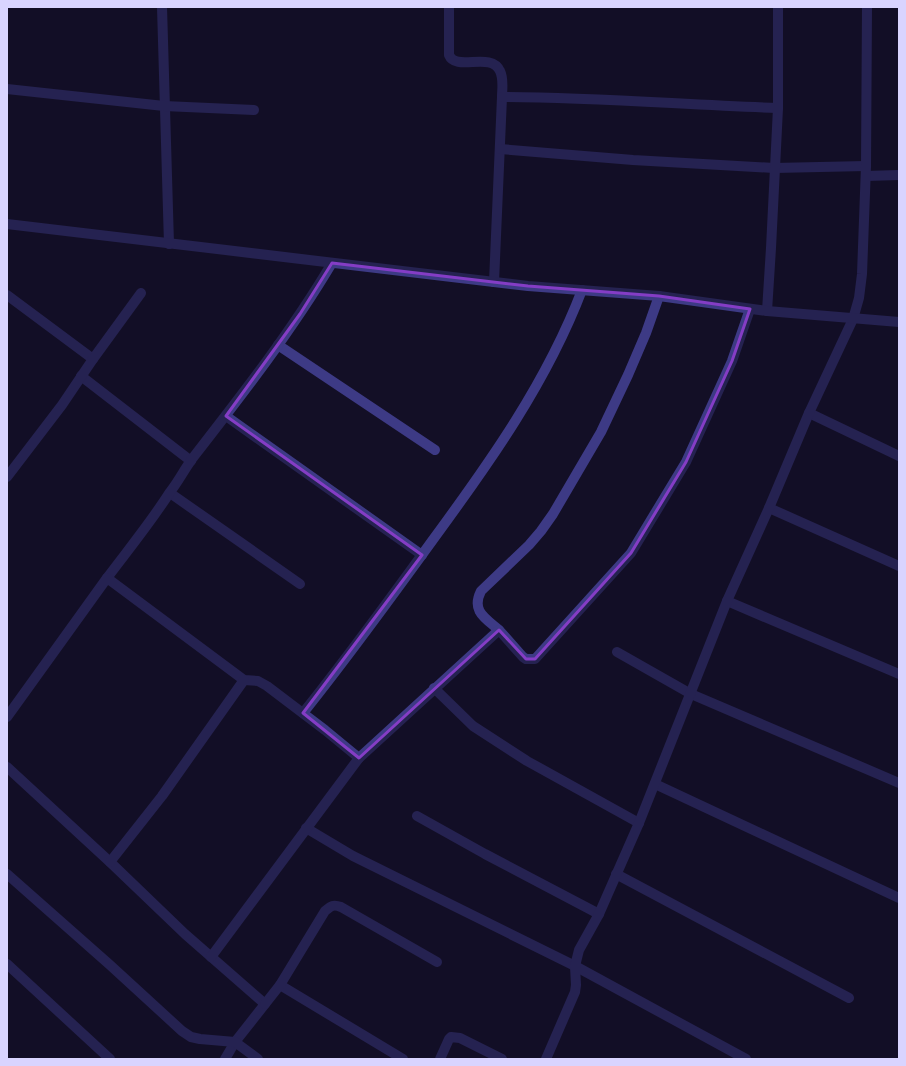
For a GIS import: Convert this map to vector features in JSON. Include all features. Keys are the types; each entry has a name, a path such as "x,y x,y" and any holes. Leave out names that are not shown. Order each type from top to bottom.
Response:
{"street":[{"path":"162,7 169,244"},
{"path":"449,7 450,59 460,62 490,63 500,70 501,75 502,97 494,282"},
{"path":"767,311 778,108 778,7"},
{"path":"546,1059 574,992 576,985 574,966 579,950 599,914 639,823 727,601 769,508 809,413 853,319 859,298 862,274 866,176 867,7"},
{"path":"7,89 164,106 254,110"},
{"path":"502,97 538,97 707,106 778,108"},
{"path":"500,149 633,160 774,168 866,166"},
{"path":"866,176 899,175"},
{"path":"7,224 528,286 659,296 767,311 899,322"},
{"path":"7,717 170,493 191,461 278,345 300,314 332,263"},
{"path":"304,713 344,662 507,436 557,349 572,317 582,290"},
{"path":"7,476 62,405 141,293"},
{"path":"7,295 93,359"},
{"path":"659,296 646,333 605,425 553,514 542,531 480,591 477,599 478,609 481,615 499,630 526,659 535,659 631,553 686,462 732,361 750,309"},
{"path":"278,345 435,450"},
{"path":"81,376 191,461"},
{"path":"809,413 899,456"},
{"path":"226,416 422,555"},
{"path":"170,493 300,584"},
{"path":"769,508 899,566"},
{"path":"107,578 244,680 251,680 262,684 304,713 359,758"},
{"path":"727,601 899,674"},
{"path":"211,957 359,758 499,630"},
{"path":"617,652 691,694 899,783"},
{"path":"110,862 162,796 244,680"},
{"path":"434,688 473,726 527,761 639,823"},
{"path":"7,767 185,934 265,1004"},
{"path":"655,784 899,898"},
{"path":"417,816 599,914"},
{"path":"306,828 353,856 574,966 746,1059"},
{"path":"7,874 182,1031 191,1037 200,1039 235,1042 258,1059"},
{"path":"616,874 849,998"},
{"path":"225,1059 235,1042 280,985 325,911 330,906 334,905 341,907 436,962"},
{"path":"7,964 110,1059"},
{"path":"280,985 403,1059"},
{"path":"440,1059 451,1037 460,1038 502,1059"}],"highlighted area":[{"path":"332,263 528,286 659,296 750,309 732,361 686,462 631,553 535,659 526,659 499,630 359,758 303,713 422,555 226,416 300,314"}]}
